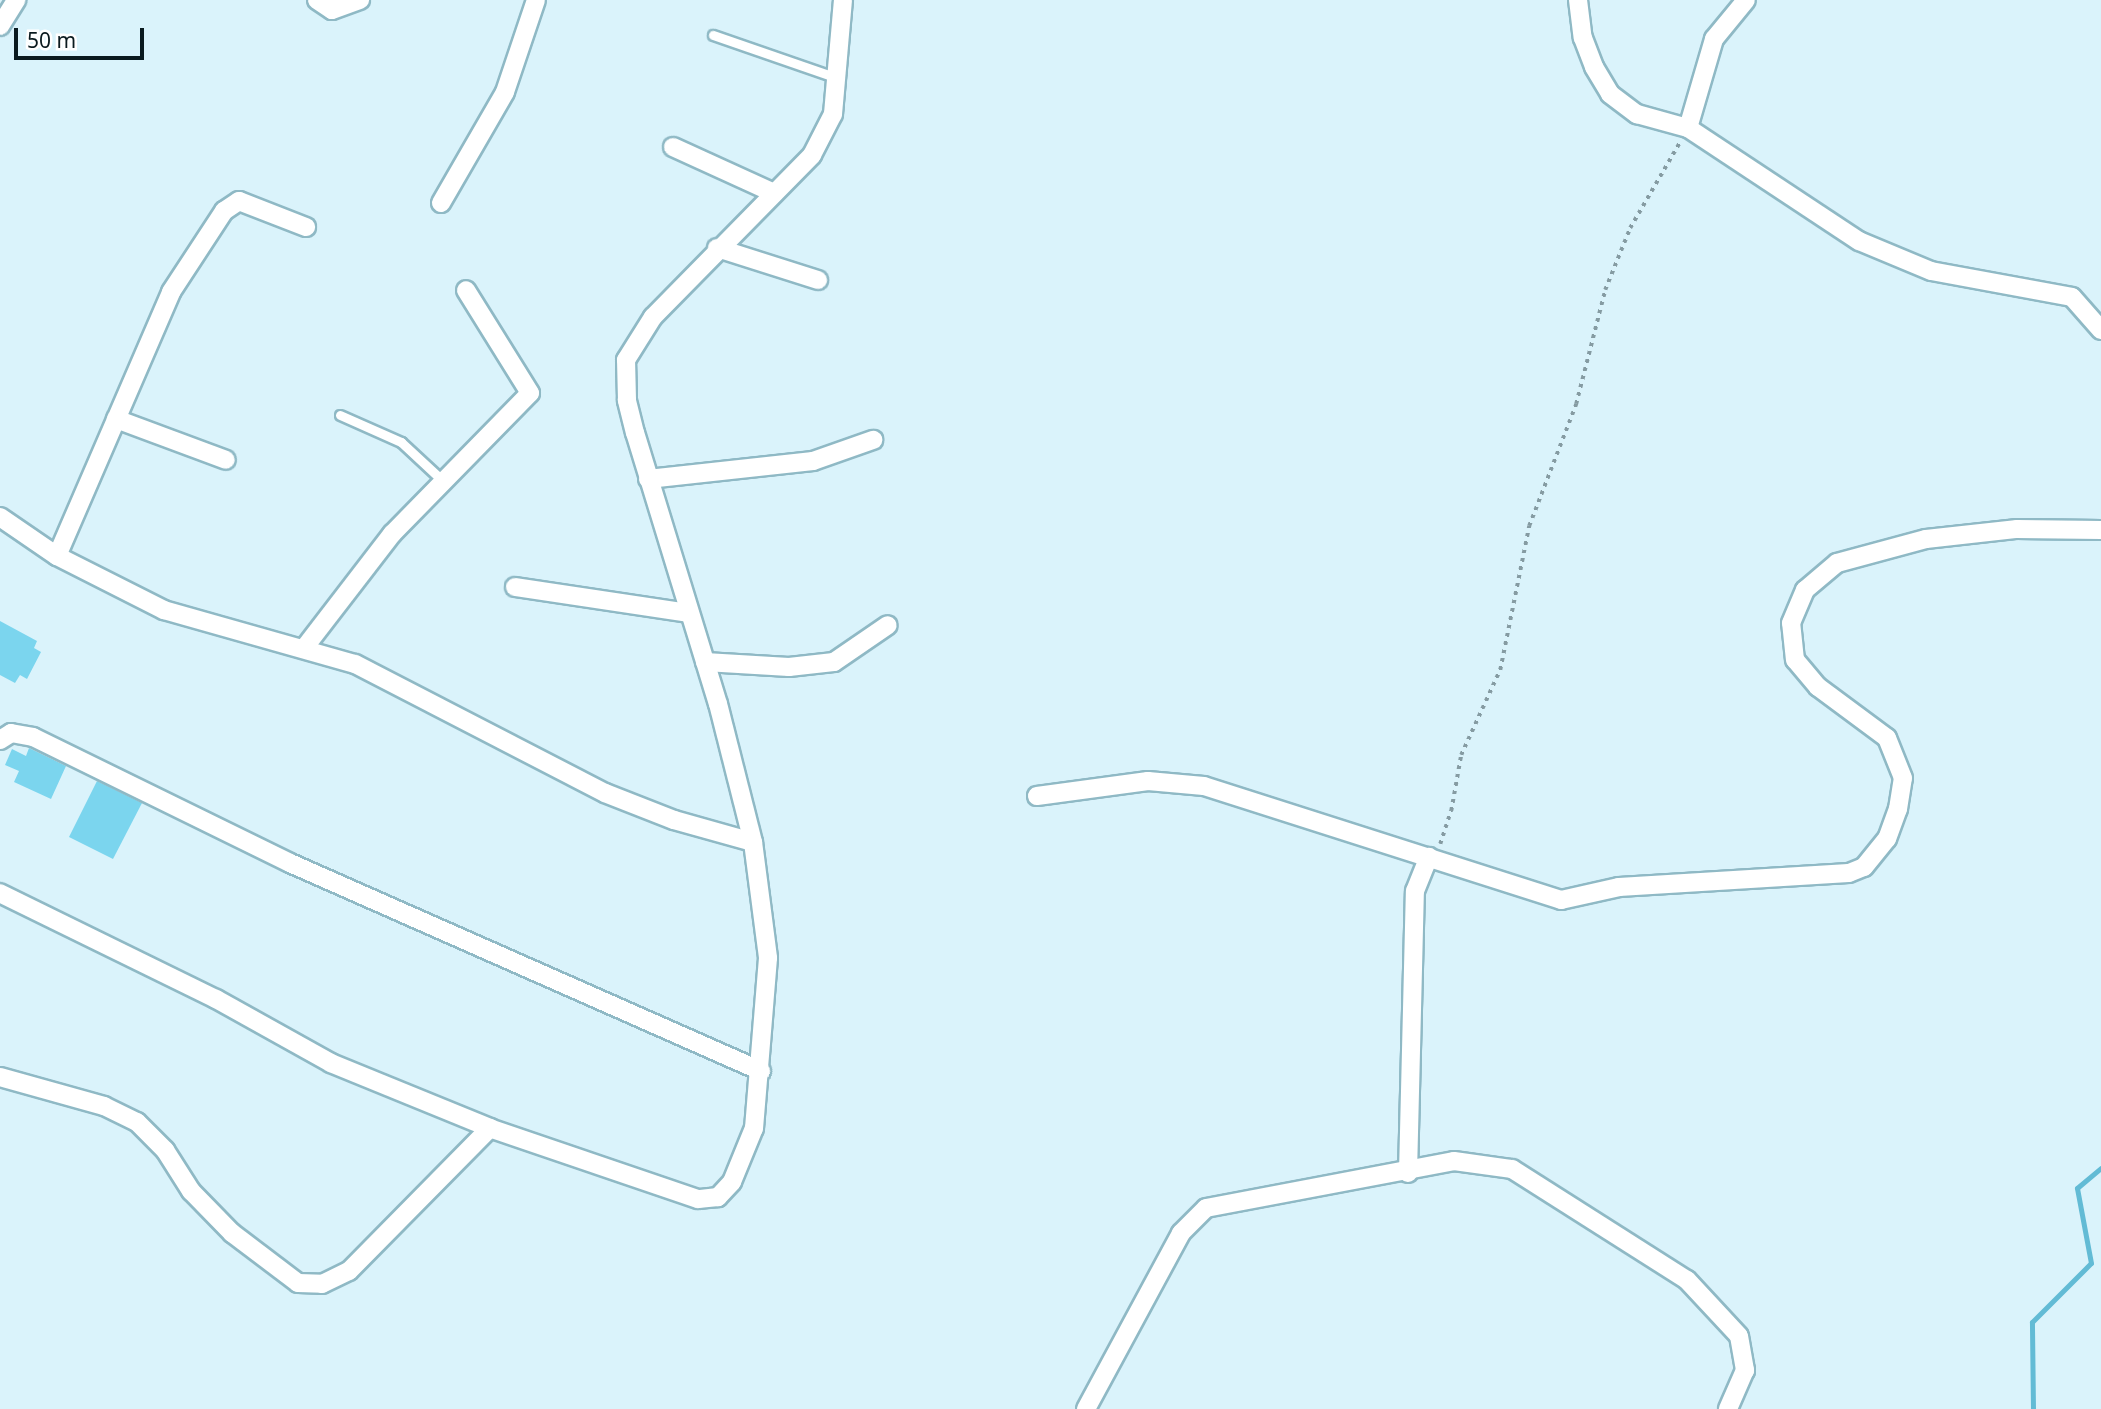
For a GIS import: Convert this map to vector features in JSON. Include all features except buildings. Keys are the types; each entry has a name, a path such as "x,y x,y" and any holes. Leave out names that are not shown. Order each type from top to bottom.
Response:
{"street":[{"path":"0,26 16,0"},
{"path":"317,0 332,10 360,0"},
{"path":"441,203 505,92 536,0"},
{"path":"0,893 132,956 331,1063 490,1128 698,1199 718,1196 732,1182 754,1128 761,1071 768,958 753,842 705,662 648,478 627,400 626,360 653,317 717,248 812,155 833,114 843,0"},
{"path":"1578,0 1583,38 1610,94 1637,114 1688,128 1859,241 1931,271 2072,297 2101,330"},
{"path":"1688,128 1714,38 1746,0"},
{"path":"673,147 774,193"},
{"path":"57,556 171,292 224,211 239,201 306,228"},
{"path":"717,248 818,280"},
{"path":"305,647 392,534 530,393 466,290"},
{"path":"116,419 226,460"},
{"path":"648,478 813,461 873,440"},
{"path":"0,517 57,556 164,610 305,647 355,664 605,793 674,820 753,842"},
{"path":"1037,796 1148,781 1204,786 1561,900 1619,887 1830,875 1864,867 1887,839 1898,809 1903,778 1899,761 1887,738 1818,687 1795,660 1791,623 1805,590 1837,563 1926,539 1996,530 2101,530"},
{"path":"515,587 690,614"},
{"path":"705,662 789,667 834,662 888,625"},
{"path":"0,740 11,733 33,737 290,863 761,1071"},
{"path":"1408,1173 1415,891 1429,857"},
{"path":"0,1077 104,1106 137,1122 165,1150 191,1191 232,1233 298,1283 322,1284 349,1271 490,1128"},
{"path":"1086,1409 1181,1233 1206,1208 1256,1196 1408,1173 1454,1161 1512,1169 1687,1280 1739,1336 1745,1370 1731,1405"}],"lane":[{"path":"713,34 837,78"},
{"path":"340,415 401,442 444,482"}],"path":[{"path":"1429,857 1444,838 1461,755 1493,692 1529,526 1576,404 1605,290 1630,228 1688,128"}],"waterway":[{"path":"2033,1409 2032,1322 2091,1263 2077,1188 2101,1168"}]}
